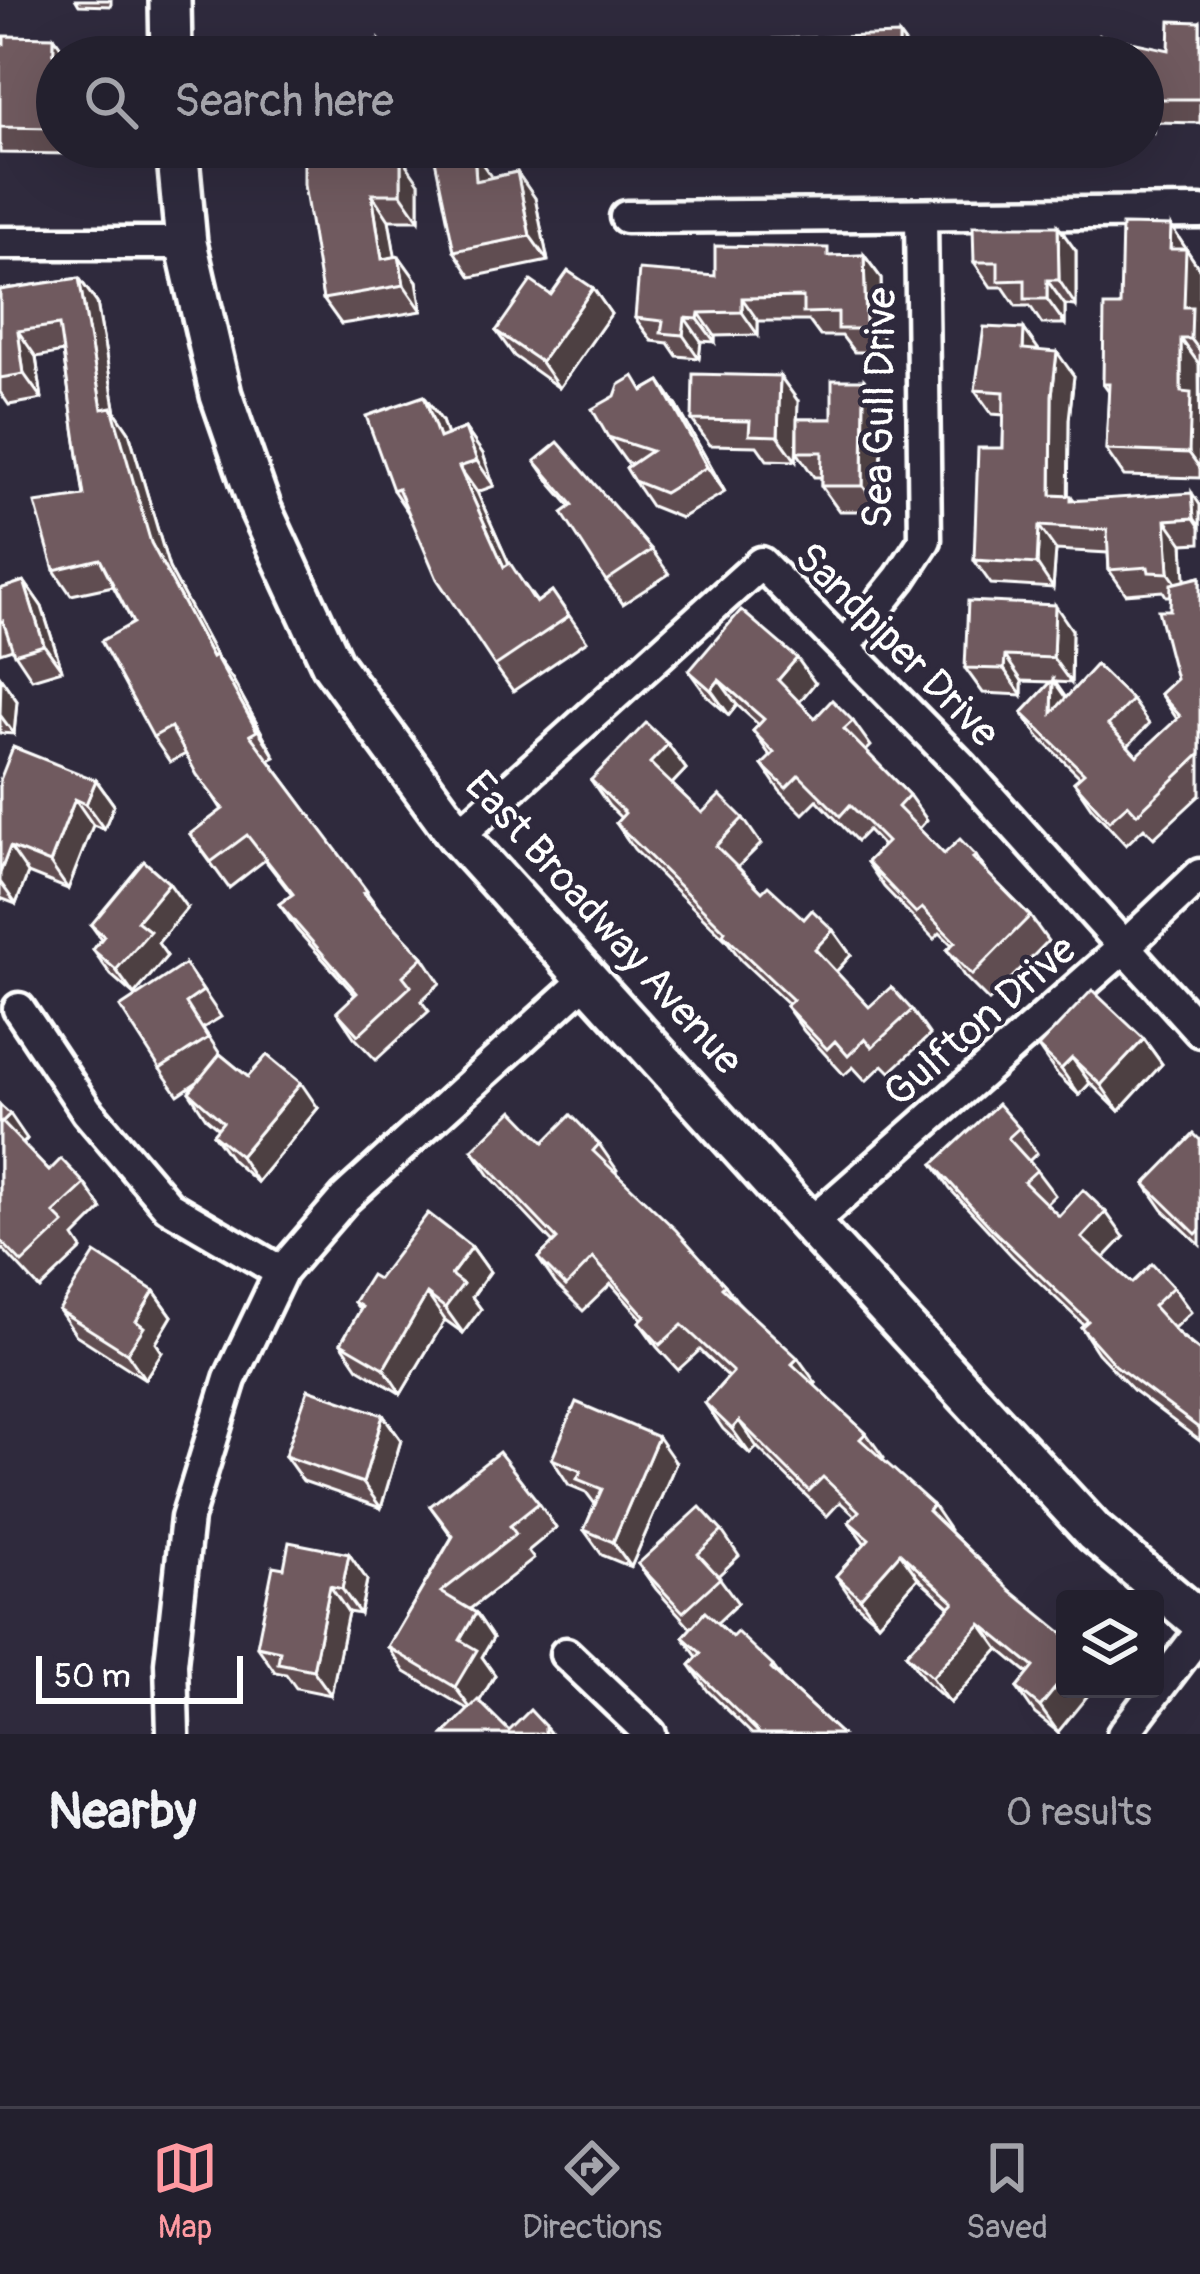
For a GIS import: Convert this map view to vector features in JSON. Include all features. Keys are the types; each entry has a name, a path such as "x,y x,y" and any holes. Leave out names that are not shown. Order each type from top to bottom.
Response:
{"street":[{"path":"170,0 171,36"},
{"name":"East Broadway Avenue","path":"179,168 187,242 221,395 261,510 332,664 458,836 1094,1532 1200,1621"},
{"path":"626,217 1200,212"},
{"name":"Sea Gull Drive","path":"844,646 925,540 921,217"},
{"path":"0,243 187,242"},
{"name":"Sandpiper Drive","path":"458,836 761,563 963,768 1200,1031"},
{"name":"Gulfton Drive","path":"810,1224 1124,948 1200,875"},
{"path":"173,1734 171,1663 187,1519 230,1379 281,1272 346,1198 589,978"},
{"path":"19,1010 86,1111 168,1206 281,1272"},
{"path":"1123,1734 1200,1634"},
{"path":"566,1654 650,1734"}],"building":[{"path":"1170,21 1200,22 1200,99 1164,99 1164,49 1169,50"},
{"path":"4,36 36,37 36,128 0,127 0,44"},
{"path":"304,168 401,168 401,194 372,194 382,259 399,256 404,285 323,299"},
{"path":"437,168 475,168 476,181 517,172 530,236 454,251"},
{"path":"1122,225 1171,226 1170,249 1186,249 1184,307 1192,307 1191,339 1181,339 1181,392 1191,393 1189,453 1106,450 1109,384 1103,384 1104,306 1120,306"},
{"path":"973,226 1058,226 1059,280 1047,280 1047,299 1025,299 1025,280 998,281 998,262 974,262"},
{"path":"715,246 828,248 828,256 864,255 866,329 838,329 838,312 803,313 803,297 742,298 742,312 685,318 683,335 661,333 663,321 635,318 639,270 715,276"},
{"path":"568,271 593,288 541,362 496,331 531,281 551,295"},
{"path":"79,278 102,409 112,407 151,543 257,731 250,735 367,891 363,893 423,957 403,976 411,986 358,1035 337,1012 357,993 279,904 293,894 247,835 211,862 190,834 223,809 197,775 171,727 153,737 101,641 133,623 100,559 54,570 35,503 84,496 59,325 18,331 24,374 0,378 0,290"},
{"path":"984,327 1024,329 1023,349 1057,352 1051,495 1071,496 1071,501 1192,493 1194,518 1166,520 1169,573 1149,572 1148,567 1109,570 1107,530 1039,526 1037,564 974,560 978,448 1003,448 1004,392 975,390"},
{"path":"693,374 780,376 778,436 749,435 750,421 692,420"},
{"path":"634,376 643,391 660,381 707,467 664,493 634,481 626,468 651,451 608,437 592,409 615,396 619,385"},
{"path":"832,380 864,380 863,486 821,486 822,452 797,452 797,419 832,419"},
{"path":"424,396 439,438 465,428 477,461 459,467 504,567 510,563 536,603 552,591 569,616 495,666 437,579 398,488 393,490 366,416"},
{"path":"558,442 652,550 606,581 562,513 573,505 535,461"},
{"path":"1200,577 1200,754 1137,814 1128,804 1109,821 1074,782 1084,773 1022,713 1053,680 1052,713 1096,665 1132,700 1108,725 1137,756 1180,716 1160,694 1176,679 1158,610 1170,610 1171,584"},
{"path":"24,581 44,645 14,654 0,622 0,589"},
{"path":"968,601 1055,605 1053,658 1005,656 1004,669 965,668"},
{"path":"741,610 797,658 778,680 815,718 832,700 853,721 844,729 909,795 898,807 944,854 960,839 1030,916 972,975 947,950 955,942 922,908 916,913 867,862 887,842 850,805 840,816 799,775 786,788 762,765 774,753 753,731 764,719 719,680 711,690 689,671"},
{"path":"646,723 668,744 650,763 702,813 720,795 743,818 716,846 762,892 768,886 804,919 812,910 833,930 815,949 869,1007 891,987 912,1010 872,1047 865,1039 848,1056 835,1041 827,1049 786,1006 793,1000 616,823 625,813 591,780"},
{"path":"13,747 96,780 86,804 75,799 50,863 10,847 0,873 0,780"},
{"path":"144,861 169,883 137,921 150,931 116,970 93,950 104,936 91,925"},
{"path":"185,964 203,991 186,1003 208,1038 160,1069 120,1007"},
{"path":"1092,990 1144,1039 1101,1085 1072,1058 1061,1069 1038,1047"},
{"path":"220,1054 248,1077 267,1055 301,1083 240,1156 213,1134 223,1122 189,1092"},
{"path":"998,1104 1019,1128 1008,1138 1037,1170 1024,1182 1059,1216 1083,1190 1106,1212 1082,1238 1132,1283 1152,1264 1173,1287 1153,1306 1200,1351 1200,1429 1116,1366 1081,1327 1088,1321 994,1231 933,1164"},
{"path":"0,1105 10,1114 2,1122 49,1171 61,1159 85,1184 54,1213 64,1223 22,1263 0,1240"},
{"path":"513,1110 544,1142 571,1115 599,1144 593,1151 676,1230 725,1285 722,1288 798,1358 792,1364 866,1433 860,1439 933,1505 928,1511 1056,1628 1056,1687 1040,1707 1017,1688 1034,1667 981,1624 932,1677 906,1654 954,1602 900,1553 860,1598 836,1576 869,1539 849,1522 859,1511 823,1477 809,1491 739,1421 732,1429 705,1403 733,1372 682,1325 660,1345 639,1322 645,1316 593,1258 566,1286 538,1258 557,1239 472,1150"},
{"path":"1194,1134 1200,1140 1200,1230 1196,1234 1145,1184"},
{"path":"428,1213 472,1247 451,1275 463,1284 445,1308 427,1294 384,1368 341,1343 362,1307 354,1302 371,1275 378,1279"},
{"path":"95,1253 154,1291 136,1321 144,1327 127,1353 59,1310"},
{"path":"308,1389 383,1415 363,1483 285,1456"},
{"path":"576,1402 658,1437 613,1542 584,1530 602,1489 577,1479 581,1471 552,1459"},
{"path":"499,1452 539,1503 510,1526 516,1534 441,1592 476,1613 460,1640 477,1650 455,1687 388,1647 453,1536 430,1506"},
{"path":"700,1507 722,1531 698,1554 720,1578 683,1612 638,1564"},
{"path":"289,1542 349,1554 342,1589 330,1586 313,1670 278,1663 280,1651 257,1646 273,1566 284,1568"},
{"path":"705,1612 732,1637 737,1632 841,1734 760,1734 690,1665 701,1653 683,1637"},
{"path":"478,1700 509,1731 530,1710 545,1726 545,1734 444,1734"}]}
